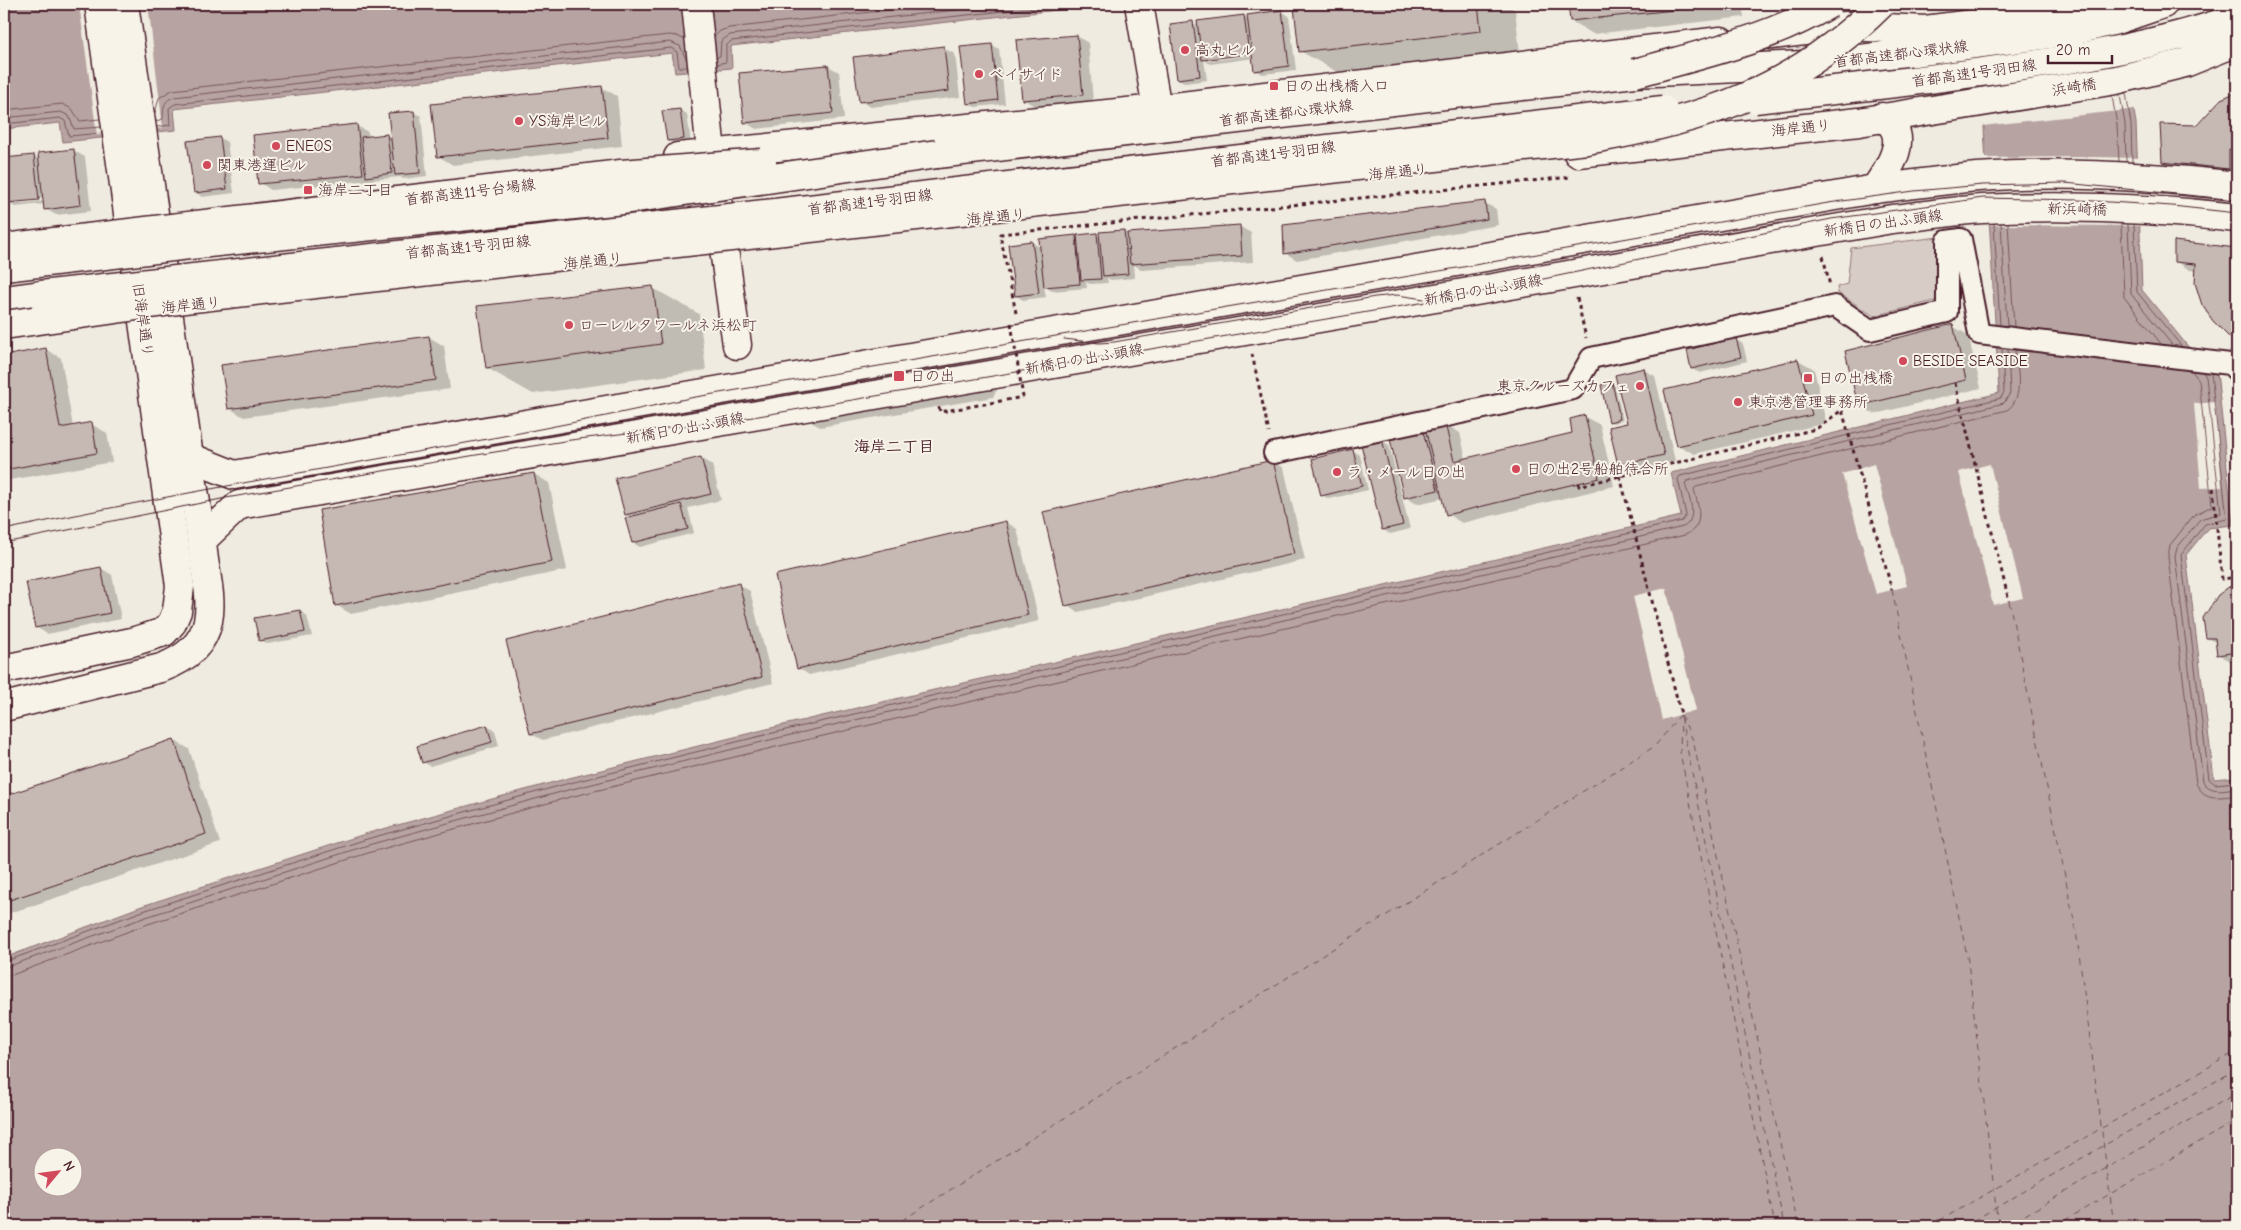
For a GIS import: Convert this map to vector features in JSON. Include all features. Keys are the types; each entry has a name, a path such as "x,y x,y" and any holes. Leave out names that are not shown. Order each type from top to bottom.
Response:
{"main road":[{"path":"99,4 130,137"},
{"path":"124,4 130,137"},
{"path":"696,4 711,153 737,345"},
{"name":"首都高速都心環状線","path":"1635,73 1754,39 1782,28 1829,4"},
{"name":"首都高速1号羽田線","path":"1115,195 1536,147 1651,128 1712,111 1768,87 1821,55 1880,4"},
{"path":"4,236 711,153 1157,109 1846,26 1925,30 2034,16 2087,4"},
{"name":"首都高速都心環状線","path":"937,154 1635,73 1824,64 1982,44 2073,30 2113,21 2163,4"},
{"path":"1141,13 1157,109"},
{"name":"首都高速1号羽田線","path":"4,300 191,277 792,211 1997,70 2123,50 2165,40 2237,18"},
{"name":"浜崎橋","path":"1987,101 2161,70 2185,64 2237,42"},
{"name":"海岸通り","path":"4,325 1840,124 1987,101"},
{"path":"1875,189 1889,170 1898,144 1896,131 1890,122 1882,117"},
{"name":"旧海岸通り","path":"4,670 132,642 164,632 172,623 180,599 180,586 168,502 154,309 130,137"},
{"name":"首都高速1号羽田線","path":"4,267 189,245 623,200 937,154"},
{"name":"首都高速11号台場線","path":"4,248 621,174 746,164 937,154"},
{"name":"新橋日の出ふ頭線","path":"189,457 234,475 1875,189 1977,177 2049,174 2158,178 2237,186"},
{"path":"792,211 1115,195"},
{"path":"193,298 1115,195"},
{"name":"新浜崎橋","path":"1981,210 2047,208 2173,212 2237,218"},
{"name":"新橋日の出ふ頭線","path":"202,540 239,505 244,504 1882,221 1981,210"},
{"path":"4,325 193,298 540,239"},
{"name":"旧海岸通り","path":"4,707 179,662 193,650 202,638 208,622 207,578 202,540 189,457 154,309"}],"street":[{"path":"1274,453 1574,389 1591,358 1835,306 1870,330 1947,312 1947,241 1961,239 1981,326 2230,364 2237,372"}],"path":[{"path":"1016,313 1000,234 1575,176"},
{"path":"1822,250 1835,306"},
{"path":"1577,296 1591,358"},
{"path":"940,412 1022,397 1011,324"},
{"path":"1251,349 1274,453"},
{"path":"1955,383 2009,601"},
{"path":"1579,483 1579,486 1816,429 1842,410 1892,590"},
{"path":"1620,476 1681,714"},
{"path":"2213,488 2222,579 2237,577"}],"shaded area":[{"path":"1939,237 1942,299 1874,316 1838,293 1837,287 1847,284 1851,248"}],"water":[{"path":"4,4 1112,4 731,46 732,68 675,73 672,53 174,109 176,130 63,142 60,123 4,129"},
{"path":"1977,4 2115,4 2136,123 2142,290 2190,349 2202,352 2217,372 2233,525 2208,528 2186,555 2214,779 2237,777 2237,1226 4,1226 4,958 142,906 365,834 565,779 775,727 1681,516 1671,473 1999,393"}],"pier":[{"path":"79,4 148,4 163,128 97,135"},
{"path":"1117,4 1162,4 1166,19 1133,22 1118,21"},
{"path":"1974,4 2117,4 2136,109 1982,126"},
{"path":"1984,158 2140,158 2142,226 1989,225"},
{"path":"2215,402 2222,487 2201,488 2194,404"},
{"path":"1874,464 1907,586 1876,594 1842,474"},
{"path":"1990,464 2023,598 1993,605 1959,472"},
{"path":"1666,588 1696,710 1662,720 1633,596"}],"building":[{"path":"1324,4 1478,4 1481,31 1299,52 1294,7"},
{"path":"1568,4 1722,4 1722,5 1570,21"},
{"path":"1282,10 1289,66 1254,71 1247,15"},
{"path":"1244,15 1249,54 1202,60 1197,21"},
{"name":"高丸ビル","path":"1193,21 1200,76 1177,79 1170,24"},
{"path":"1077,35 1083,95 1022,100 1016,40"},
{"name":"ベイサイド","path":"992,44 998,100 967,104 960,47"},
{"path":"944,46 949,91 859,102 853,57"},
{"path":"828,65 833,113 744,123 739,73"},
{"name":"YS海岸ビル","path":"602,86 608,138 437,157 431,104"},
{"path":"2237,92 2237,150 2229,149 2229,169 2162,162 2160,124 2197,125 2221,99"},
{"path":"680,109 684,139 667,141 662,111"},
{"path":"414,111 420,173 395,175 388,113"},
{"path":"357,124 363,174 258,184 253,135"},
{"path":"387,134 392,173 366,177 361,137"},
{"name":"関東港運ビル","path":"220,137 227,189 194,193 187,141"},
{"path":"74,149 81,205 44,210 38,153"},
{"path":"34,155 39,200 6,203 4,158"},
{"path":"1485,201 1487,219 1284,254 1283,225"},
{"path":"1240,225 1242,256 1130,264 1127,233"},
{"path":"1124,230 1128,274 1103,276 1099,232"},
{"path":"1097,233 1101,279 1081,280 1077,235"},
{"path":"1076,235 1080,284 1044,287 1039,239"},
{"path":"1032,241 1039,293 1015,296 1008,244"},
{"path":"2174,241 2237,248 2237,341 2228,336 2213,321 2202,305 2195,283 2196,264 2174,262"},
{"name":"ローレルタワールネ浜松町","path":"653,286 661,344 486,368 477,306"},
{"path":"1953,324 1966,380 1858,406 1845,351"},
{"path":"429,336 436,380 228,409 221,365"},
{"path":"1736,338 1741,357 1691,369 1687,350"},
{"path":"46,348 60,428 92,422 97,453 4,470 4,356"},
{"name":"東京港管理事務所","path":"1798,359 1812,415 1677,446 1664,390"},
{"path":"1644,368 1664,455 1618,465 1609,427 1627,423 1615,375"},
{"path":"1612,382 1620,419 1609,422 1601,385"},
{"name":"日の出2号船舶待合所","path":"1585,415 1599,478 1446,515 1425,428 1445,423 1454,461 1572,433 1570,419"},
{"path":"1423,431 1438,490 1404,498 1390,439"},
{"path":"1382,439 1403,525 1382,530 1361,444"},
{"name":"ラ・メール日の出","path":"1353,449 1362,486 1321,496 1312,459"},
{"path":"701,457 711,494 625,515 615,478"},
{"path":"1273,460 1294,554 1065,606 1043,512"},
{"path":"534,473 552,562 335,606 319,510"},
{"path":"681,504 688,529 632,543 625,518"},
{"path":"1006,521 1028,615 797,669 775,575"},
{"path":"101,567 110,613 35,628 26,582"},
{"path":"739,583 762,677 530,734 506,641"},
{"path":"2237,583 2237,652 2217,655 2215,638 2206,638 2203,618 2218,595"},
{"path":"300,610 305,632 259,641 254,618"},
{"path":"487,725 492,742 422,763 417,746"},
{"path":"174,739 206,834 4,902 4,796"}],"ferry route":[{"path":"1892,590 1968,961 1998,1226"},
{"path":"2009,601 2076,930 2114,1226"},
{"path":"893,1226 1655,746 1681,714"},
{"path":"1681,715 1693,740 1798,1226"},
{"path":"1681,715 1680,752 1775,1226"},
{"path":"1681,718 1784,1226"},
{"path":"1930,1226 2237,1051"},
{"path":"1964,1226 2237,1069"},
{"path":"2006,1226 2237,1093"},
{"path":"2055,1226 2237,1120"}],"tram line":[{"path":"4,530 175,495 519,433 690,398 1828,203 1914,191 1983,185 2065,183 2237,200"},
{"path":"4,543 226,498 476,455 571,440 747,418 1467,295 1831,219 1983,198 2078,200 2172,206 2237,213"},
{"path":"1064,339 1099,343 1114,342 1375,297 1397,295 1424,299"}],"place":[{"name":"高丸ビル","path":"1185,50"},
{"name":"ベイサイド","path":"979,74"},
{"name":"日の出桟橋入口","path":"1274,86"},
{"name":"YS海岸ビル","path":"519,121"},
{"name":"ENEOS","path":"276,146"},
{"name":"関東港運ビル","path":"207,165"},
{"name":"海岸二丁目","path":"308,190"},
{"name":"ローレルタワールネ浜松町","path":"569,325"},
{"name":"BESIDE SEASIDE","path":"1903,361"},
{"name":"日の出","path":"899,376"},
{"name":"日の出桟橋","path":"1808,378"},
{"name":"東京クルーズカフェ","path":"1640,386"},
{"name":"東京港管理事務所","path":"1738,402"},
{"name":"日の出2号船舶待合所","path":"1516,469"},
{"name":"ラ・メール日の出","path":"1337,472"}],"district":[{"name":"海岸二丁目","path":"894,446"}]}
